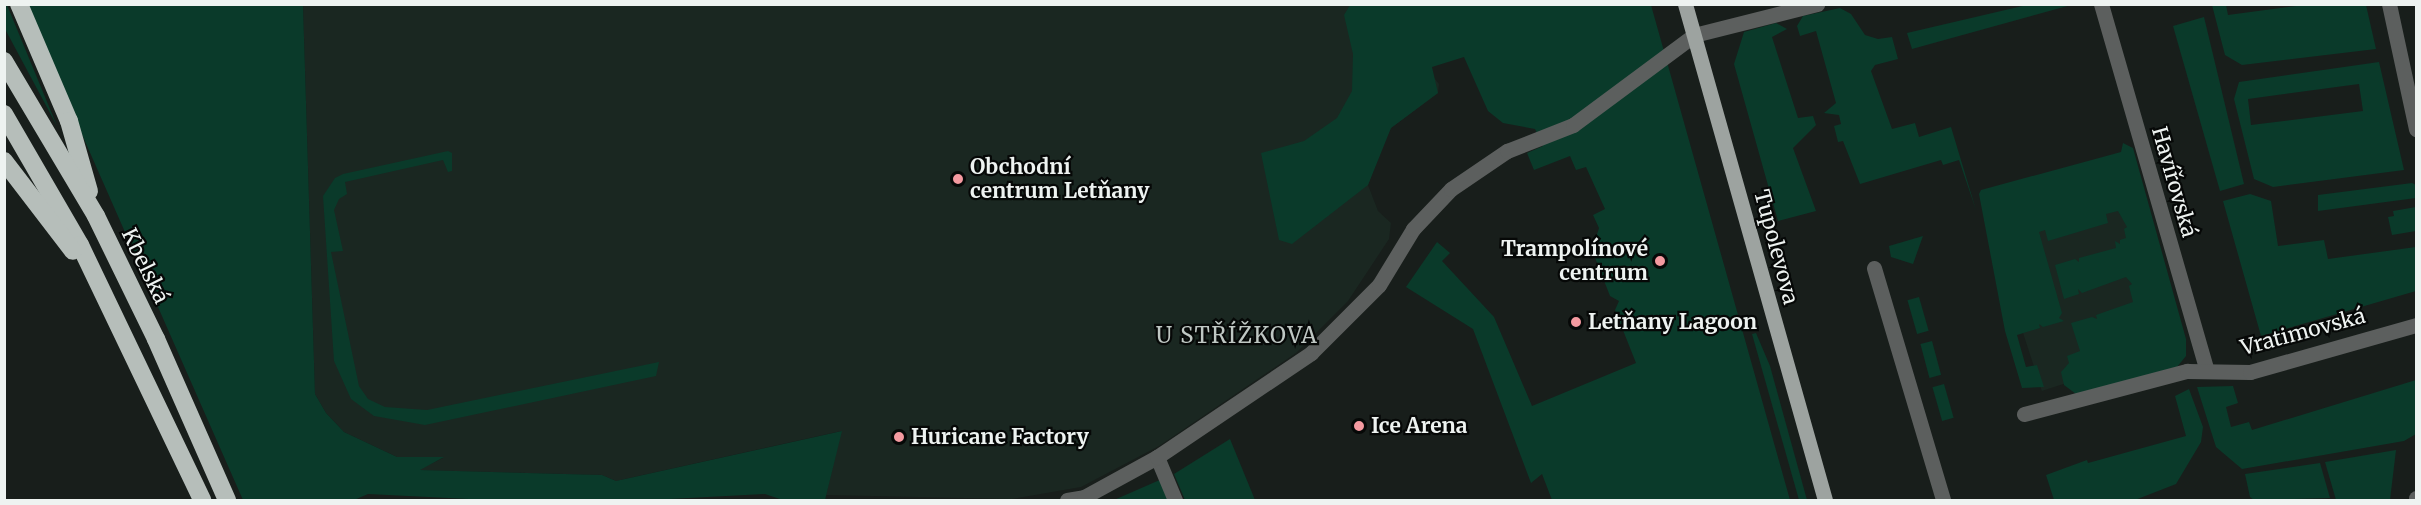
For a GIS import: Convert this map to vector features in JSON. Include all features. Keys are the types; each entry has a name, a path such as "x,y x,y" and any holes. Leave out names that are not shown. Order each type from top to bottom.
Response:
{"highway":[{"path":"19,4 69,121 96,216"},
{"path":"4,53 19,84"},
{"name":"Kbelská","path":"4,61 96,216 156,339 227,501"},
{"path":"4,114 98,282 202,501"},
{"path":"4,161 98,282"}],"main road":[{"name":"Tupolevova","path":"1685,4 1825,501"}],"street":[{"path":"1067,501 1084,497 1157,457 1311,353 1379,285 1413,229 1451,189 1507,151 1573,125 1694,34 1817,4"},
{"name":"Havířovská","path":"2101,4 2207,370"},
{"path":"2389,4 2416,129"},
{"path":"1874,268 1943,501"},
{"name":"Vratimovská","path":"2025,414 2187,371 2250,372 2416,325"},
{"path":"1157,457 1175,501"}],"shaded area":[{"path":"303,5 1376,5 1439,84 1438,93 1391,128 1382,148 1368,185 1378,211 1391,223 1389,239 1348,301 1296,353 1159,446 1081,487 1012,499 826,495 841,431 616,481 602,475 418,470 443,458 397,457 344,432 326,413 315,394"},
{"path":"2119,185 2172,349 2042,391 1989,227"}],"green space":[{"path":"2031,4 2071,5 1912,49 1907,33"},
{"path":"4,5 7,5 57,126 5,29"},
{"path":"25,5 303,5 315,394 326,413 344,432 397,457 444,457 420,470 602,475 616,481 842,431 825,500 783,500 765,494 651,500 489,500 368,494 354,500 243,500"},
{"path":"1350,5 1651,5 1790,500 1552,500 1542,474 1531,483 1473,329 1406,287 1437,242 1450,253 1442,261 1494,317 1532,406 1636,363 1615,310 1619,301 1610,296 1592,250 1599,228 1593,215 1605,209 1586,167 1576,170 1570,156 1534,170 1527,153 1543,146 1535,129 1503,123 1488,111 1464,57 1432,67 1438,93 1391,128 1368,185 1292,244 1279,240 1261,153 1304,141 1337,118 1352,91 1353,54 1344,15"},
{"path":"2212,5 2226,5 2228,15 2304,5 2366,5 2376,49 2242,65 2225,55"},
{"path":"1840,8 1851,14 1865,35 1878,39 1892,37 1898,59 1875,65 1871,71 1892,129 1915,123 1919,137 1951,127 1976,210 1959,160 1943,165 1941,160 1860,184 1843,141 1838,142 1834,126 1841,124 1839,115 1824,113 1836,103 1816,31 1800,36 1797,26 1803,16"},
{"path":"2204,17 2244,184 2220,191 2173,26"},
{"path":"1776,23 1787,29 1772,37 1798,118 1813,116 1816,125 1793,148 1816,211 1778,221 1734,64 1744,32"},
{"path":"2379,62 2404,170 2273,187 2254,179 2234,99 2239,82","holes":["2359,84 2363,111 2251,125 2248,99"]},
{"path":"2123,143 2133,148 2186,339 2186,356 2177,367 2076,394 2064,385 2061,372 2069,363 2067,356 2080,351 2071,323 2092,317 2097,319 2096,315 2133,302 2129,286 2132,284 2126,277 2082,293 2078,289 2079,294 2064,299 2055,265 2075,259 2079,262 2079,258 2116,248 2115,241 2120,244 2120,240 2126,238 2124,229 2127,227 2118,211 2106,214 2108,223 2048,241 2045,230 2039,232 2062,313 2059,318 2064,321 2043,327 2039,324 2040,328 2017,335 2026,367 2037,365 2044,387 2022,388 2005,331 1979,194 1981,190 2121,152"},
{"path":"448,151 452,153 452,171 448,172 443,160 345,182 347,194 339,199 334,210 343,251 331,252 359,386 368,399 385,407 427,410 659,362 656,376 425,425 374,416 351,399 334,361 323,196 335,178 343,174"},
{"path":"2412,183 2416,185 2416,198 2318,211 2318,195"},
{"path":"2250,194 2271,201 2278,246 2324,240 2328,259 2416,247 2416,291 2261,336 2223,201"},
{"path":"2416,207 2416,231 2392,235 2388,217 2394,216 2393,211"},
{"path":"1923,236 1913,264 1891,257 1889,246"},
{"path":"1919,297 1929,331 1917,334 1907,300"},
{"path":"1756,333 1770,366 1807,500 1799,500 1752,334"},
{"path":"1932,341 1941,375 1929,378 1920,344"},
{"path":"2416,380 2416,434 2404,441 2242,469 2216,447 2197,387 2233,386 2238,403 2226,407 2231,427 2249,422 2252,430"},
{"path":"1944,384 1954,418 1942,421 1932,387"},
{"path":"2189,389 2203,427 2201,442 2176,484 2135,500 2054,500 2046,475 2087,460 2088,463 2186,436 2175,396"},
{"path":"1230,439 1255,500 1185,500 1174,474"},
{"path":"2396,450 2390,500 2336,500 2325,462"},
{"path":"2320,463 2330,498 2254,500 2250,497 2245,474"},
{"path":"1162,479 1171,500 1114,500"}],"place":[{"name":"Obchodní centrum Letňany","path":"958,179"},
{"name":"Trampolínové centrum","path":"1660,261"},
{"name":"Letňany Lagoon","path":"1576,322"},
{"name":"Ice Arena","path":"1359,426"},
{"name":"Huricane Factory","path":"899,437"}],"district":[{"name":"U STŘÍŽKOVA","path":"1237,336"}]}
